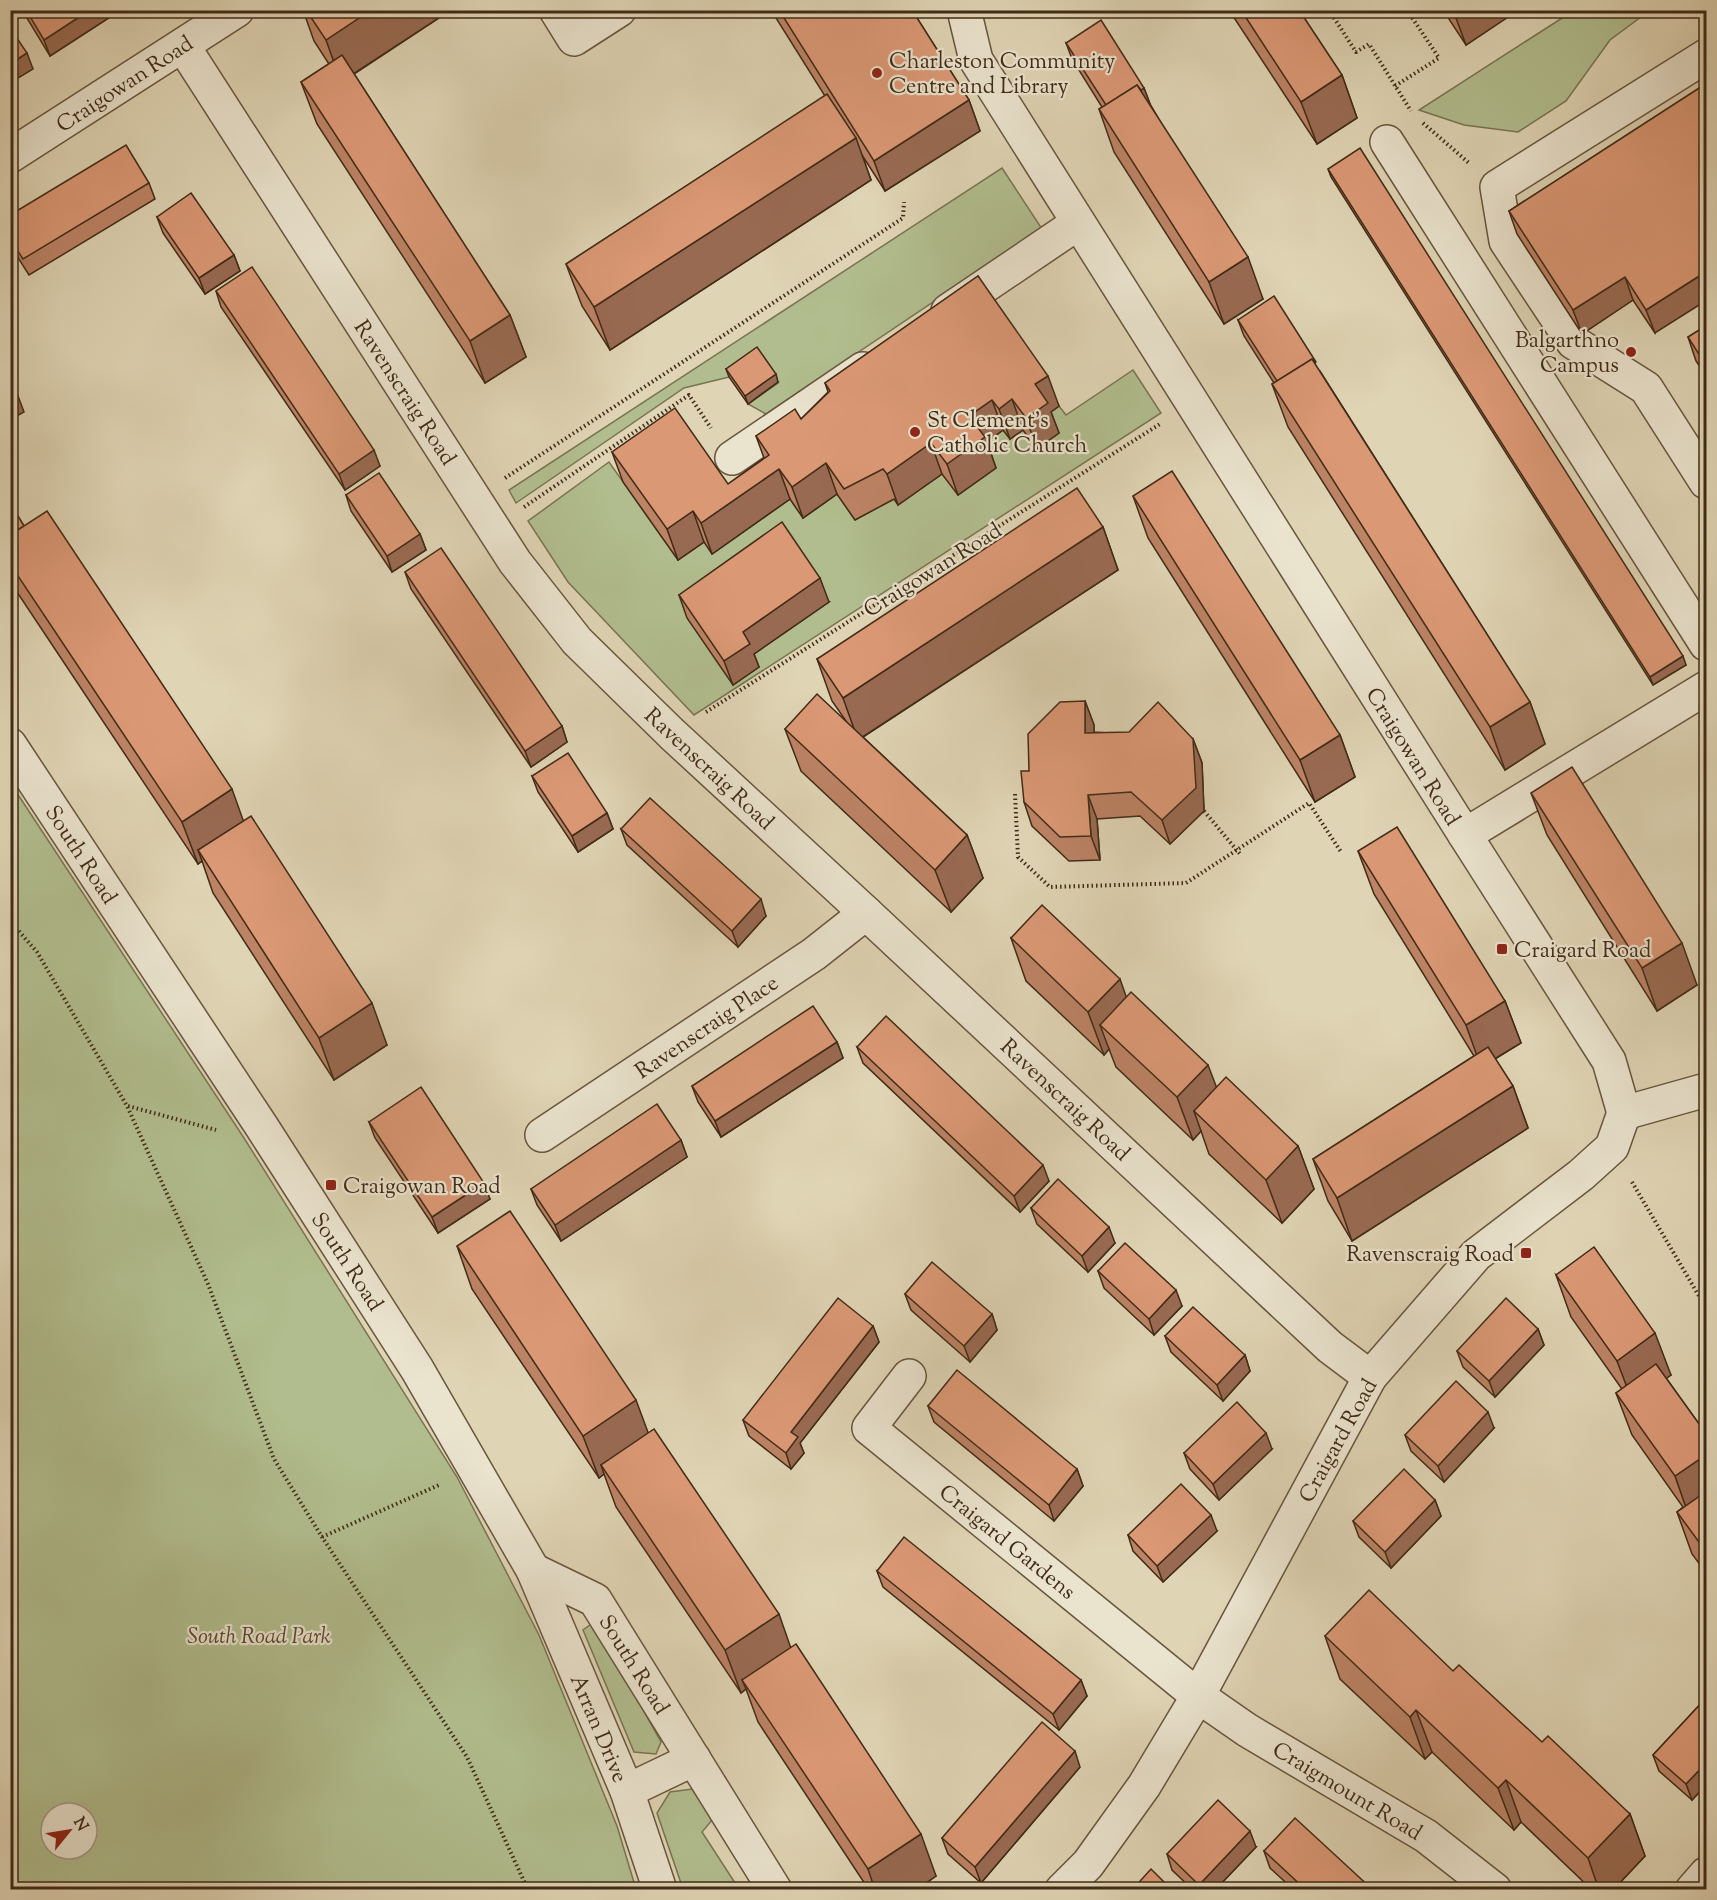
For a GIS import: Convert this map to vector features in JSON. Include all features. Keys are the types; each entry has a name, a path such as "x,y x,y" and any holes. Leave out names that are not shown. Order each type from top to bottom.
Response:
{"street":[{"name":"Craigowan Road","path":"10,156 237,10"},
{"path":"556,10 574,39 619,10"},
{"name":"Craigowan Road","path":"964,10 976,60 1464,835 1609,1060 1624,1113"},
{"name":"Ravenscraig Road","path":"183,46 515,562 577,641 672,734 1330,1347 1370,1377"},
{"path":"1707,56 1497,187 1506,241 1573,342 1646,388 1707,482"},
{"path":"1388,142 1707,644"},
{"path":"925,327 1078,223"},
{"path":"732,458 887,353"},
{"path":"1464,835 1707,688"},
{"name":"South Road","path":"10,745 262,1127 417,1369 533,1570 594,1600 775,1890"},
{"name":"Ravenscraig Place","path":"542,1136 814,954 866,913"},
{"path":"1624,1113 1707,1090"},
{"name":"Craigard Road","path":"1062,1890 1088,1864 1144,1786 1198,1696 1370,1377 1476,1256 1581,1175 1611,1147 1624,1113"},
{"name":"Craigard Gardens","path":"909,1376 869,1428 1198,1696"},
{"name":"Arran Drive","path":"533,1570 627,1791 660,1890"},
{"name":"Craigmount Road","path":"1198,1696 1247,1730 1426,1836 1495,1890"},
{"path":"627,1791 694,1759"},
{"path":"1692,1890 1707,1874"}],"path":[{"path":"1329,10 1356,52 1369,44 1413,114"},
{"path":"1395,86 1439,58 1407,10"},
{"path":"1421,121 1497,187"},
{"path":"474,498 903,218 904,202"},
{"path":"494,528 689,395 732,458"},
{"name":"Craigowan Road","path":"672,734 1192,404"},
{"path":"1016,794 1018,857 1050,887 1186,883 1239,851 1309,803 1341,852"},
{"path":"1204,811 1239,851"},
{"path":"10,921 37,952 127,1106 208,1284 274,1460 322,1537 467,1756 528,1890"},
{"path":"127,1106 244,1138 262,1127"},
{"path":"1611,1147 1707,1308"},
{"path":"322,1537 475,1468"}],"green space":[{"path":"1573,11 1649,11 1610,40 1566,101 1518,132 1464,125 1419,110"},
{"path":"1002,168 1042,229 766,414 748,404 778,383 760,356 729,377 684,388 516,503 509,490"},
{"path":"1133,370 1161,413 694,715 568,582 528,521 609,462 678,560 704,542 790,499 803,518 837,494 855,520 894,499 898,504 1003,430 1010,439 1023,430 1037,449 1046,415 1059,406 1066,415"},
{"name":"South Road Park","path":"11,784 244,1138 457,1477 539,1635 617,1826 636,1889 11,1889"},
{"path":"594,1622 661,1742 656,1754 634,1752 583,1630"},
{"path":"692,1789 713,1819 702,1832 739,1889 683,1889 657,1813 670,1792"}],"building":[{"path":"26,10 90,10 44,40"},
{"path":"306,10 371,10 326,40"},
{"name":"Charleston Community Centre and Library","path":"779,10 912,10 969,100 874,161"},
{"path":"1241,10 1299,10 1342,75 1301,102"},
{"path":"1101,20 1144,88 1141,90 1137,85 1106,105 1066,43"},
{"path":"10,28 27,53 10,64"},
{"path":"342,55 510,315 470,341 301,82"},
{"path":"1707,83 1707,271 1646,310 1625,277 1573,310 1509,211"},
{"path":"1137,85 1248,257 1209,282 1099,109"},
{"path":"827,94 856,138 594,307 566,264"},
{"path":"126,145 149,183 23,259 10,239 10,215"},
{"path":"1360,148 1683,656 1650,677 1328,169"},
{"path":"191,193 234,255 199,278 157,217"},
{"path":"252,267 374,450 339,474 216,291"},
{"name":"St Clement’s Catholic Church","path":"978,276 1048,376 1035,384 1048,403 1026,418 1012,399 999,409 992,400 969,416 985,437 947,464 931,443 887,474 883,469 844,489 826,463 792,487 779,469 701,523 693,511 667,529 612,452 675,408 728,484 769,455 756,436 795,409 801,419 830,391 825,383"},
{"path":"1274,296 1316,362 1312,359 1277,381 1238,320"},
{"path":"1707,325 1707,367 1688,337"},
{"path":"757,347 776,374 745,396 726,369"},
{"path":"1312,359 1530,702 1490,727 1272,384"},
{"path":"10,383 18,396 10,401"},
{"path":"1172,471 1340,735 1300,760 1133,496"},
{"path":"379,473 420,534 387,556 346,495"},
{"path":"1077,488 1103,527 843,698 817,659"},
{"path":"10,503 24,526 10,535"},
{"path":"47,511 232,789 182,822 10,564 10,535"},
{"path":"782,522 820,578 743,632 750,644 724,661 679,595"},
{"path":"441,548 562,726 525,751 405,572"},
{"path":"817,694 967,835 935,870 785,729"},
{"path":"1085,701 1085,733 1129,732 1158,702 1193,739 1196,788 1162,820 1131,792 1088,795 1091,836 1060,837 1024,802 1021,771 1029,771 1028,734 1060,702"},
{"path":"568,753 607,813 572,836 532,776"},
{"path":"1572,767 1682,943 1642,968 1531,793"},
{"path":"650,798 761,899 732,931 621,829"},
{"path":"251,816 372,1003 319,1038 198,850"},
{"path":"1397,827 1505,1001 1466,1025 1358,851"},
{"path":"1042,905 1120,979 1088,1012 1011,938"},
{"path":"1707,918 1707,930 1701,922"},
{"path":"1131,992 1208,1065 1177,1097 1100,1025"},
{"path":"813,1006 837,1042 715,1121 692,1086"},
{"path":"886,1016 1043,1165 1014,1196 857,1047"},
{"path":"1488,1047 1513,1086 1337,1198 1313,1159"},
{"path":"1226,1077 1298,1146 1266,1180 1194,1111"},
{"path":"421,1087 484,1183 432,1217 369,1122"},
{"path":"657,1104 681,1140 555,1225 531,1189"},
{"path":"1058,1179 1109,1227 1082,1256 1031,1208"},
{"path":"510,1211 636,1400 583,1436 457,1246"},
{"path":"1125,1243 1176,1290 1149,1319 1098,1271"},
{"path":"1594,1247 1655,1333 1617,1361 1556,1275"},
{"path":"932,1262 992,1314 964,1346 905,1294"},
{"path":"838,1298 873,1326 791,1432 798,1437 786,1453 743,1420"},
{"path":"1506,1298 1538,1329 1489,1381 1457,1351"},
{"path":"1193,1307 1245,1355 1217,1385 1165,1336"},
{"path":"1656,1364 1707,1435 1707,1454 1675,1476 1616,1393"},
{"path":"957,1370 1077,1469 1049,1505 928,1406"},
{"path":"1456,1381 1488,1412 1438,1466 1405,1435"},
{"path":"1237,1402 1266,1433 1213,1484 1184,1453"},
{"path":"654,1429 779,1614 725,1650 601,1465"},
{"path":"1404,1469 1435,1500 1385,1552 1353,1521"},
{"path":"1181,1484 1211,1515 1157,1566 1128,1535"},
{"path":"1707,1491 1707,1553 1677,1512"},
{"path":"904,1537 1081,1680 1053,1714 877,1571"},
{"path":"1369,1590 1453,1671 1459,1665 1542,1742 1548,1736 1630,1814 1588,1858 1506,1780 1498,1788 1416,1710 1410,1717 1325,1636"},
{"path":"796,1644 921,1834 868,1869 742,1680"},
{"path":"1707,1697 1707,1762 1686,1784 1653,1755"},
{"path":"1042,1722 1075,1751 975,1867 942,1838"},
{"path":"1218,1800 1250,1831 1199,1885 1167,1854"},
{"path":"1295,1818 1373,1890 1306,1890 1264,1851"},
{"path":"1151,1869 1172,1890 1132,1890"}],"place":[{"name":"Charleston Community Centre and Library","path":"877,73"},
{"name":"Balgarthno Campus","path":"1631,352"},
{"name":"St Clement’s Catholic Church","path":"915,432"},
{"name":"Craigard Road","path":"1502,949"},
{"name":"Craigowan Road","path":"331,1185"},
{"name":"Ravenscraig Road","path":"1526,1253"}]}
